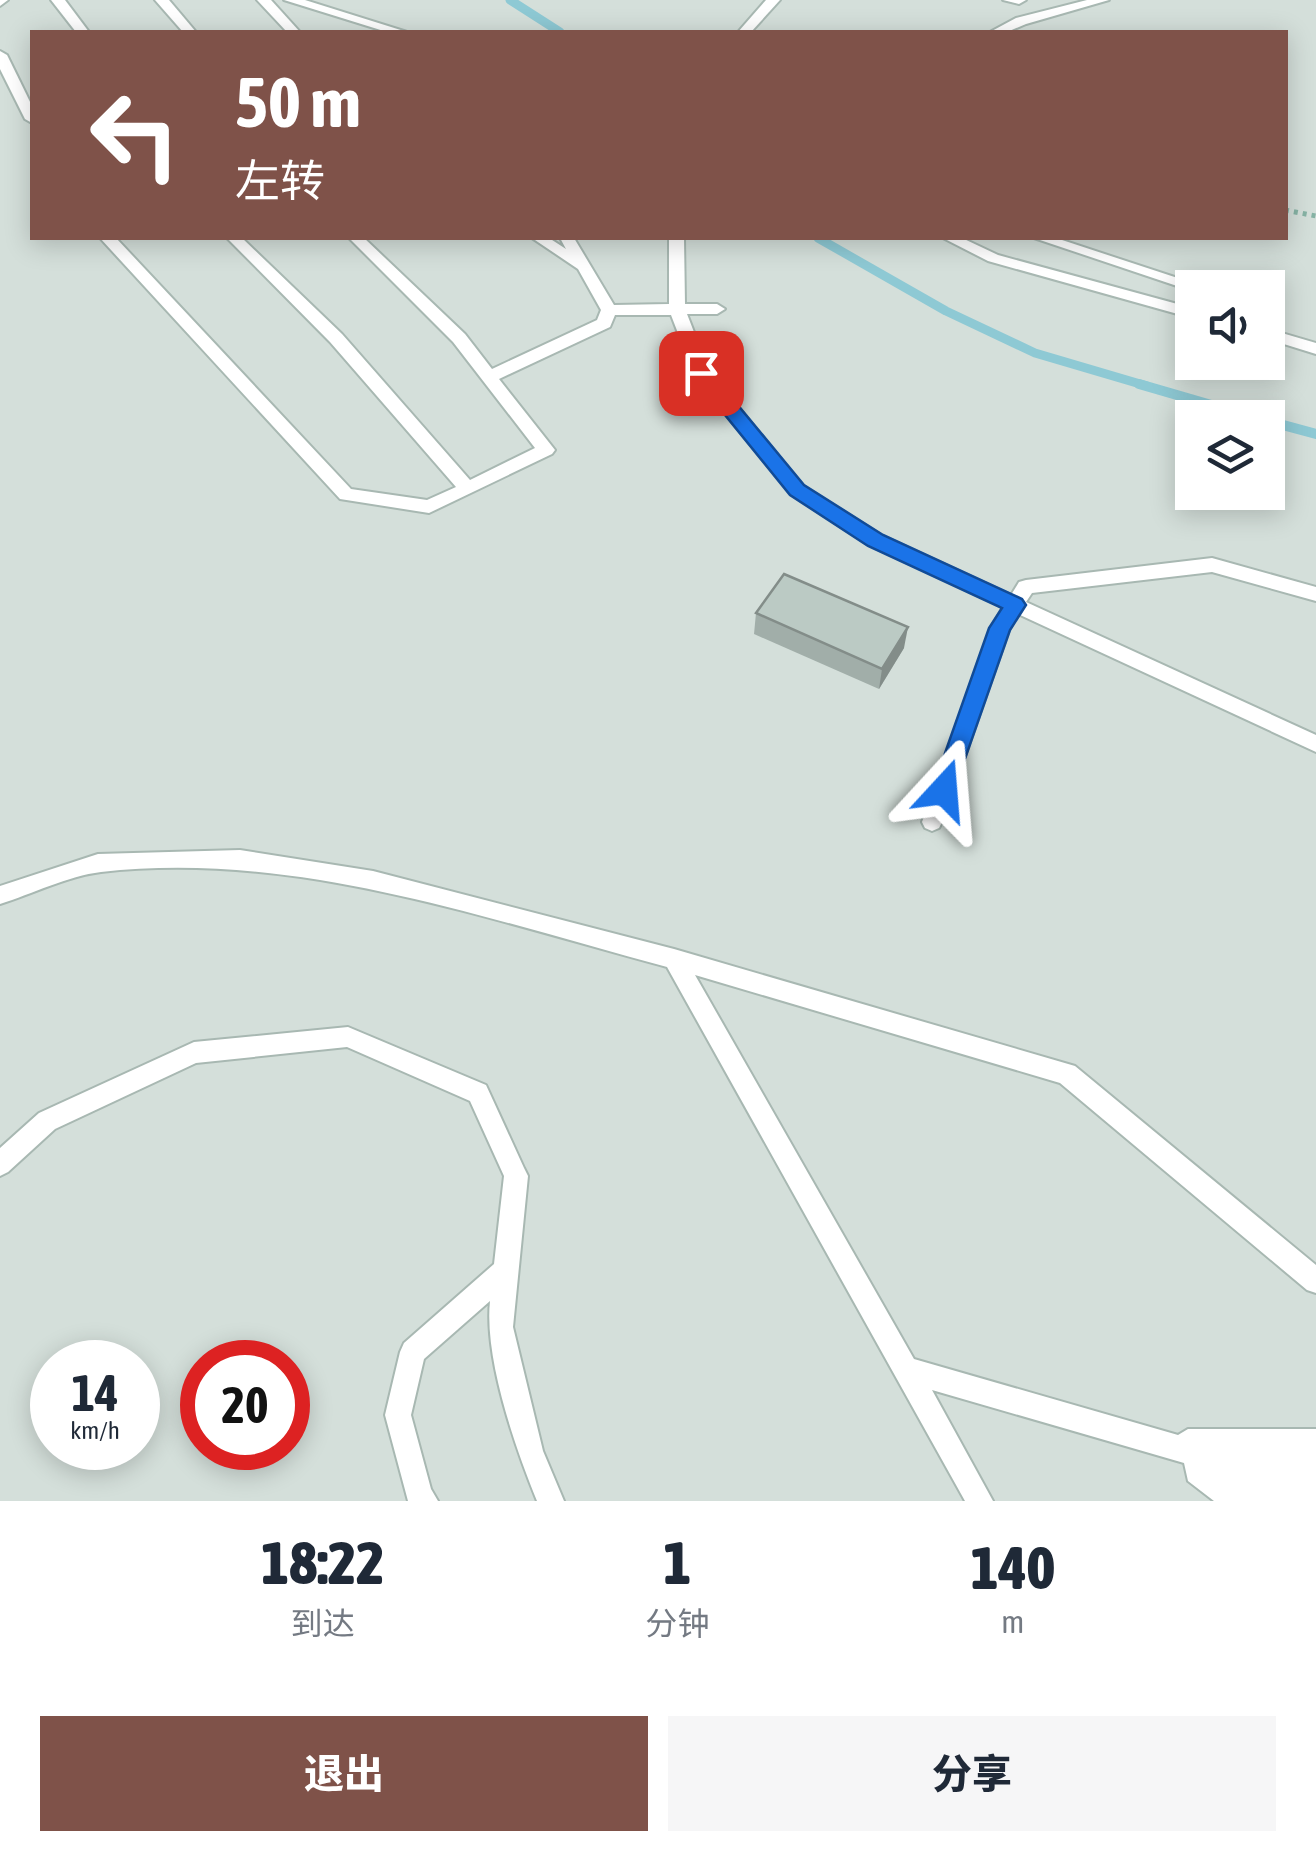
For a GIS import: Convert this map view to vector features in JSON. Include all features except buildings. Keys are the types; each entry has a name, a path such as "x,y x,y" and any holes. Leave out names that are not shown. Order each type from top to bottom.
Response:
{"lane":[{"path":"58,0 82,30"},
{"path":"162,0 188,30"},
{"path":"264,0 292,30"},
{"path":"291,0 393,30"},
{"path":"746,30 773,0"},
{"path":"1014,0 1021,21"},
{"path":"1001,30 1021,21 1102,0"},
{"path":"0,56 30,115"},
{"path":"110,240 346,495 429,508 546,450 491,376 358,240"},
{"path":"236,240 336,338 467,488"},
{"path":"542,240 586,270"},
{"path":"568,240 609,310"},
{"path":"676,240 678,310 701,373 797,490 876,540 1316,744"},
{"path":"955,240 993,258 1175,308"},
{"path":"1048,240 1175,280"},
{"path":"609,310 717,309"},
{"path":"491,376 604,323 609,310"},
{"path":"1285,339 1316,349"},
{"path":"932,822 1000,628 1026,587 1212,564 1316,594"},
{"path":"0,895 98,863 240,859 373,880 674,959 1067,1074 1316,1281"},
{"path":"674,959 980,1501"},
{"path":"0,1164 47,1121 194,1053 348,1037 478,1092 516,1176 500,1327 530,1452 551,1501"},
{"path":"426,1501 420,1498 398,1415 413,1352 506,1270"},
{"path":"906,1370 1154,1442 1316,1483"},
{"path":"1154,1442 1316,1442"},
{"path":"1154,1442 1316,1463"},
{"path":"1154,1442 1316,1501"},
{"path":"1154,1442 1216,1501"},
{"path":"1154,1442 1226,1501"},
{"path":"1154,1442 1237,1501"},
{"path":"1154,1442 1258,1501"},
{"path":"1154,1442 1281,1501"}],"path":[{"path":"1288,211 1316,216"}],"shaded area":[{"path":"0,0 1316,0 1316,1501 0,1501"}],"waterway":[{"path":"510,0 557,30"},
{"path":"822,240 946,311 1035,353 1147,386"},
{"path":"1139,384 1194,400"},
{"path":"1285,426 1316,434"}],"route":[{"path":"701,373 797,490 876,540 1015,605 1000,628 944,790"}]}
